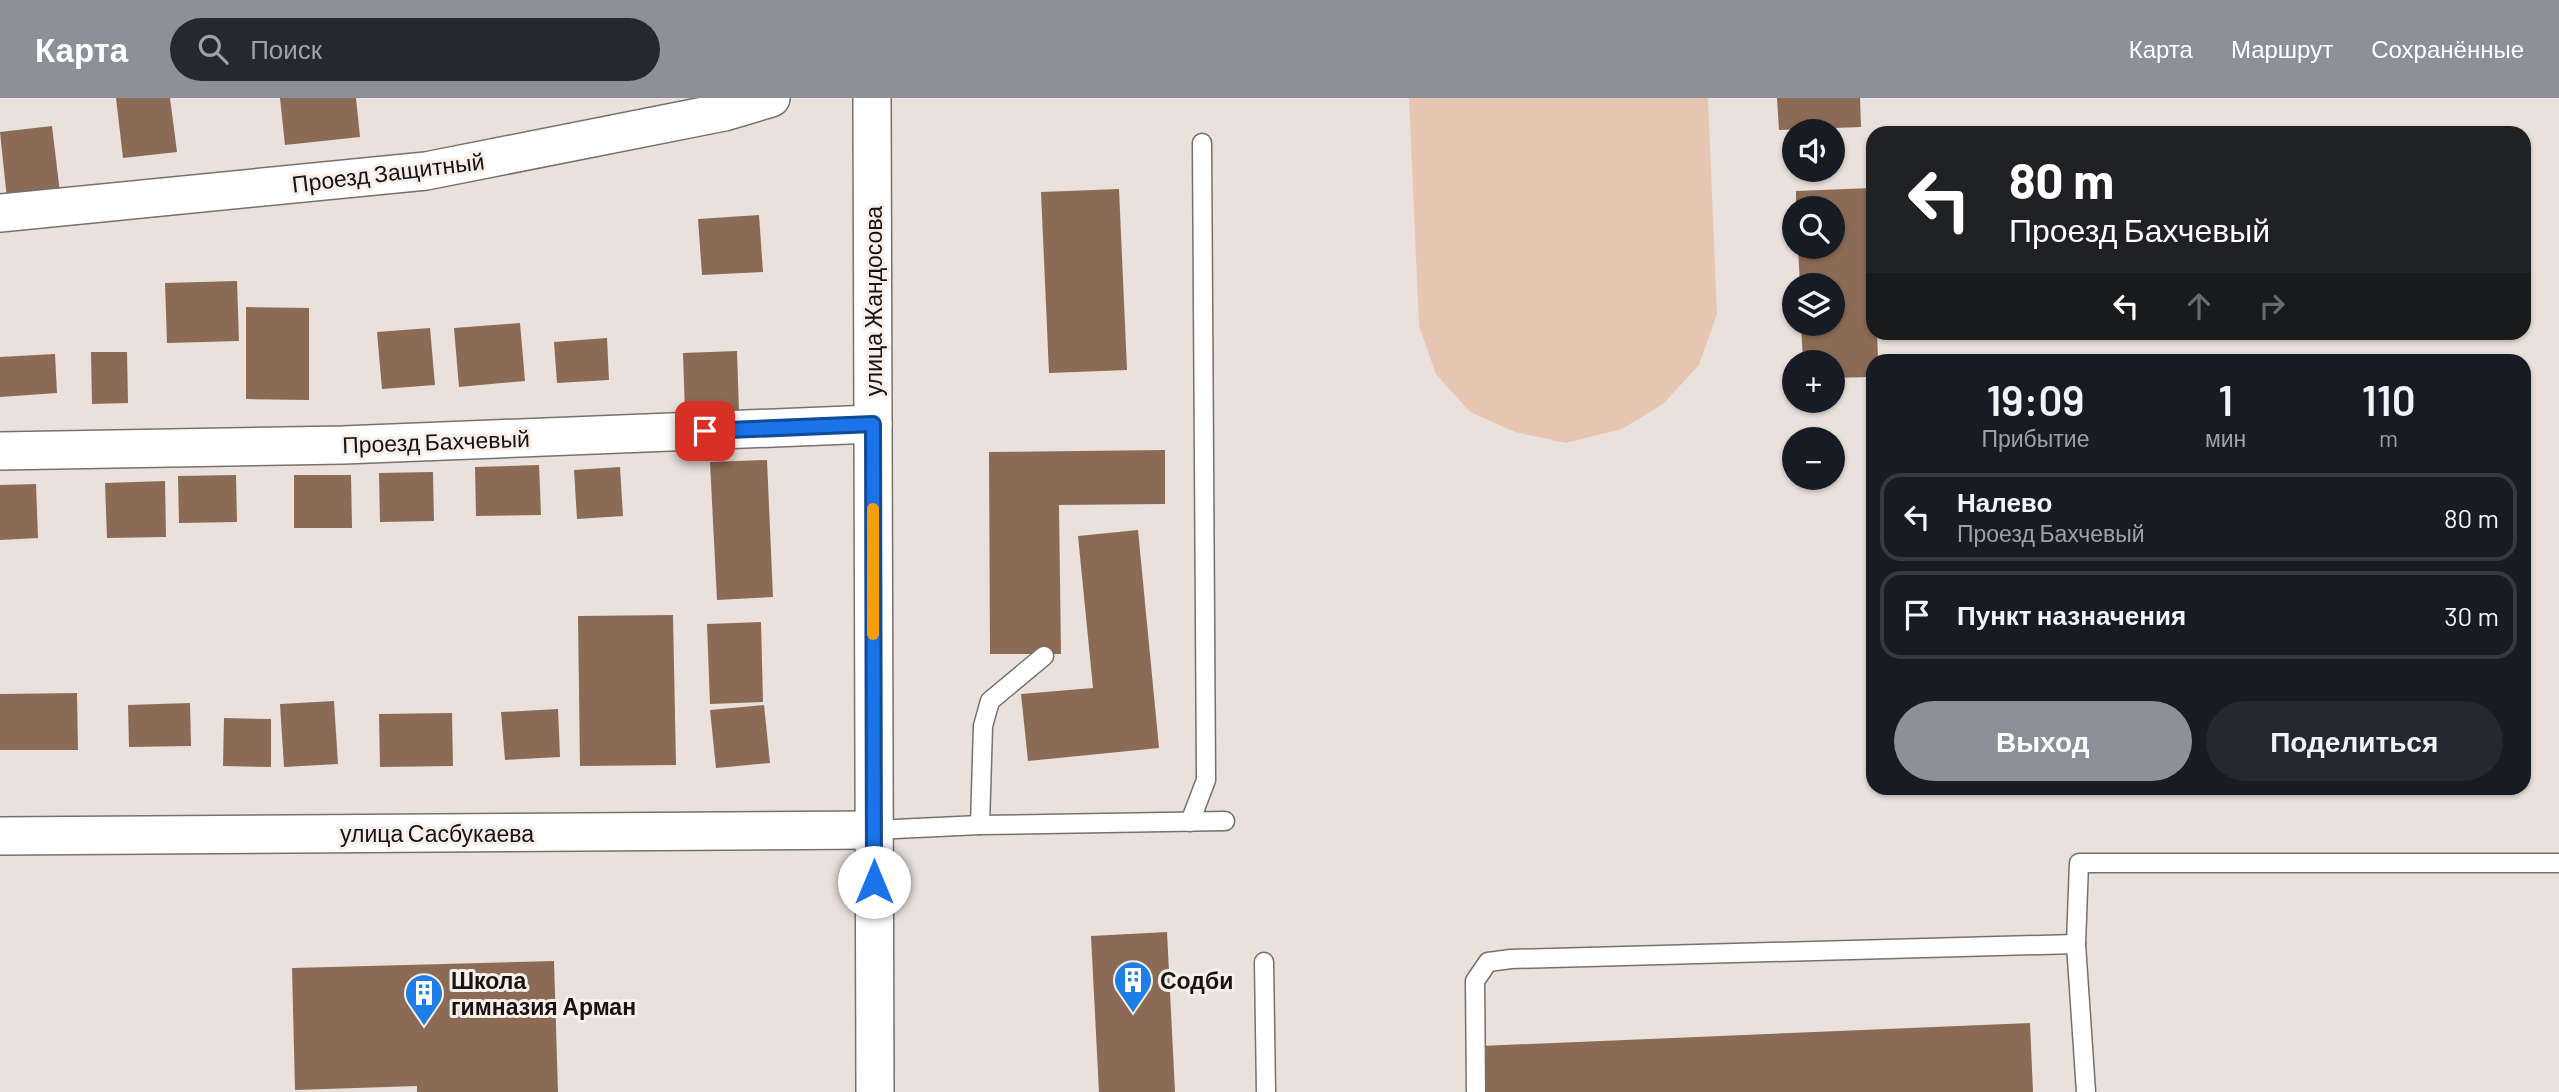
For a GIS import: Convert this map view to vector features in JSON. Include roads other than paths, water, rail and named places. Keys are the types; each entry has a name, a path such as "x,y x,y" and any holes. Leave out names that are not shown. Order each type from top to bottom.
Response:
{"street":[{"name":"Проезд Защитный","path":"0,213 426,171 724,112 771,98"},
{"name":"улица Жандосова","path":"872,98 875,1092"},
{"name":"Проезд Бахчевый","path":"0,451 342,445 873,424"},
{"name":"улица Сасбукаева","path":"0,836 874,830"}],"lane":[{"path":"1190,822 1206,780 1202,143"},
{"path":"980,825 983,726 990,701 1044,656"},
{"path":"874,830 980,825 1225,821"},
{"path":"2086,1092 2077,944 2079,863 2559,863"},
{"path":"1476,1092 1475,981 1488,962 1511,959 2077,944"},
{"path":"1264,962 1266,1092"}],"place":[{"name":"Содби","path":"1133,1014"},
{"name":"Школа гимназия Арман","path":"424,1027"}]}
